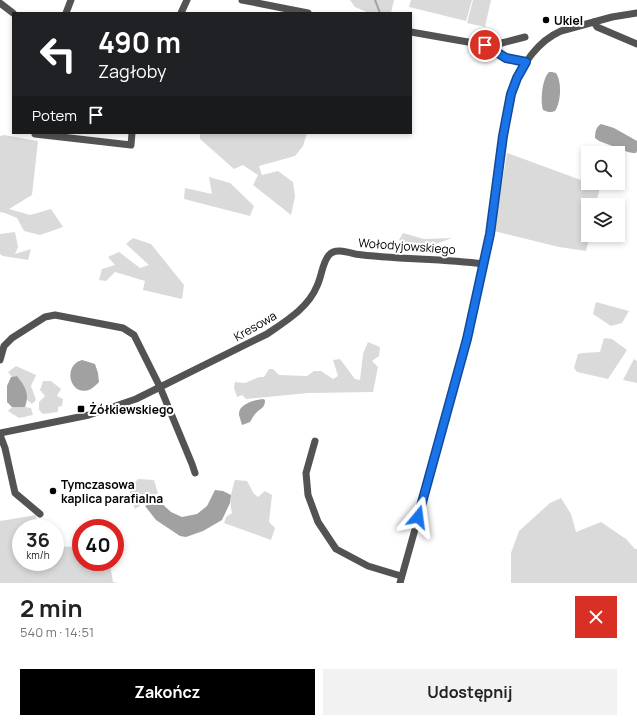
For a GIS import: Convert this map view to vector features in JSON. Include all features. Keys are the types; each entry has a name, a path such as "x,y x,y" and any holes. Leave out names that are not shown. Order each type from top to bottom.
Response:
{"street":[{"path":"66,12 71,0"},
{"path":"181,12 187,0"},
{"path":"242,0 303,12"},
{"path":"0,3 12,12"},
{"path":"315,441 306,473 308,495 318,522 336,549 368,566 400,580 462,362 490,234 509,103 514,86 526,62 540,44 551,36 561,31 594,22 637,13"},
{"path":"594,22 597,28 637,44"},
{"path":"412,32 485,45 494,45 525,37"},
{"path":"485,45 506,58 526,62"},
{"path":"35,134 131,145 132,134"},
{"name":"Wołodyjowskiego","path":"331,253 338,251 483,264"},
{"name":"Kresowa","path":"0,434 89,415 136,399 267,334 307,304 317,286 327,259 331,253"},
{"path":"0,360 4,346 12,338 45,317 55,314 123,328 134,335 160,387 192,464 194,473"},
{"path":"0,434 5,448 15,493 40,514"}],"shaded area":[{"path":"350,0 394,0 391,12 367,12 355,7"},
{"path":"411,0 472,0 466,21 409,7"},
{"path":"473,0 491,0 485,27 467,23"},
{"path":"549,72 556,73 558,77 560,97 555,111 548,112 543,110 542,90"},
{"path":"601,124 614,128 637,141 636,153 625,151 625,146 612,146 599,141 595,138 598,127"},
{"path":"200,134 307,134 303,146 295,156 259,166 262,175 278,171 293,182 295,196 291,215 253,185 258,175 243,165 234,169 200,139"},
{"path":"4,135 38,141 32,195 9,209 30,215 51,209 63,227 40,235 24,231 17,218 0,212 0,136"},
{"path":"507,153 581,180 581,190 599,190 598,198 581,198 581,242 588,242 586,251 559,247 494,231"},
{"path":"209,177 230,183 254,206 250,216 184,199 185,188 212,194"},
{"path":"15,232 18,247 15,254 31,249 28,260 3,256 0,254 0,234"},
{"path":"403,233 424,239 452,238 422,249 399,240"},
{"path":"133,238 151,244 184,285 182,299 143,290 145,281 115,272 106,281 99,280 102,269 115,265 108,257 119,252 140,268 149,265 126,244"},
{"path":"596,302 629,311 622,323 611,326 593,314"},
{"path":"604,338 612,339 627,350 608,379 577,372 574,368 578,354 600,352"},
{"path":"368,342 380,347 379,356 372,361 378,367 373,392 308,393 246,399 242,395 237,397 234,388 235,382 245,383 259,377 264,377 269,369 273,369 279,375 307,376 314,371 321,371 333,379 338,376 333,360 340,359 355,379 360,380 363,354"},
{"path":"634,359 637,361 637,383 623,380"},
{"path":"82,360 95,364 99,382 91,389 84,391 78,390 74,386 70,374 76,363"},
{"path":"16,366 36,375 31,386 36,400 32,404 27,400 24,386 17,376 12,377 8,372"},
{"path":"17,376 26,390 27,398 25,407 12,407 7,402 7,386 11,377"},
{"path":"43,381 51,381 61,389 57,396 63,399 62,406 58,407 58,412 43,414 39,410 39,402 45,396 40,390"},
{"path":"263,399 265,400 265,403 263,406 250,422 242,425 239,415 241,408 247,403"},
{"path":"12,407 31,408 33,415 19,418 8,411"},
{"path":"138,479 154,480 158,493 135,509 130,496 130,488"},
{"path":"235,480 247,481 254,494 258,497 265,491 272,495 269,522 275,528 271,540 224,523 226,517 232,513 231,496"},
{"path":"215,490 223,491 231,495 230,503 222,520 203,531 186,537 180,536 156,520 145,506 155,501 159,501 171,512 182,517 197,514 207,506"},
{"path":"561,498 571,514 576,532 601,522 626,539 635,549 637,549 637,583 511,583 511,553 519,531 550,503"},
{"path":"36,515 36,519 12,519"},
{"path":"12,519 12,571 64,571 64,546 72,547 72,571 111,571 113,582 118,583 0,583 0,521"}],"waterway":[{"path":"375,0 380,12"}],"place":[{"name":"Ukiel","path":"546,20"},
{"name":"Żółkiewskiego","path":"81,409"},
{"name":"Tymczasowa kaplica parafialna","path":"53,491"}],"route":[{"path":"418,517 462,362 490,234 503,136 511,94 517,78 526,62 506,58 485,45"}]}
